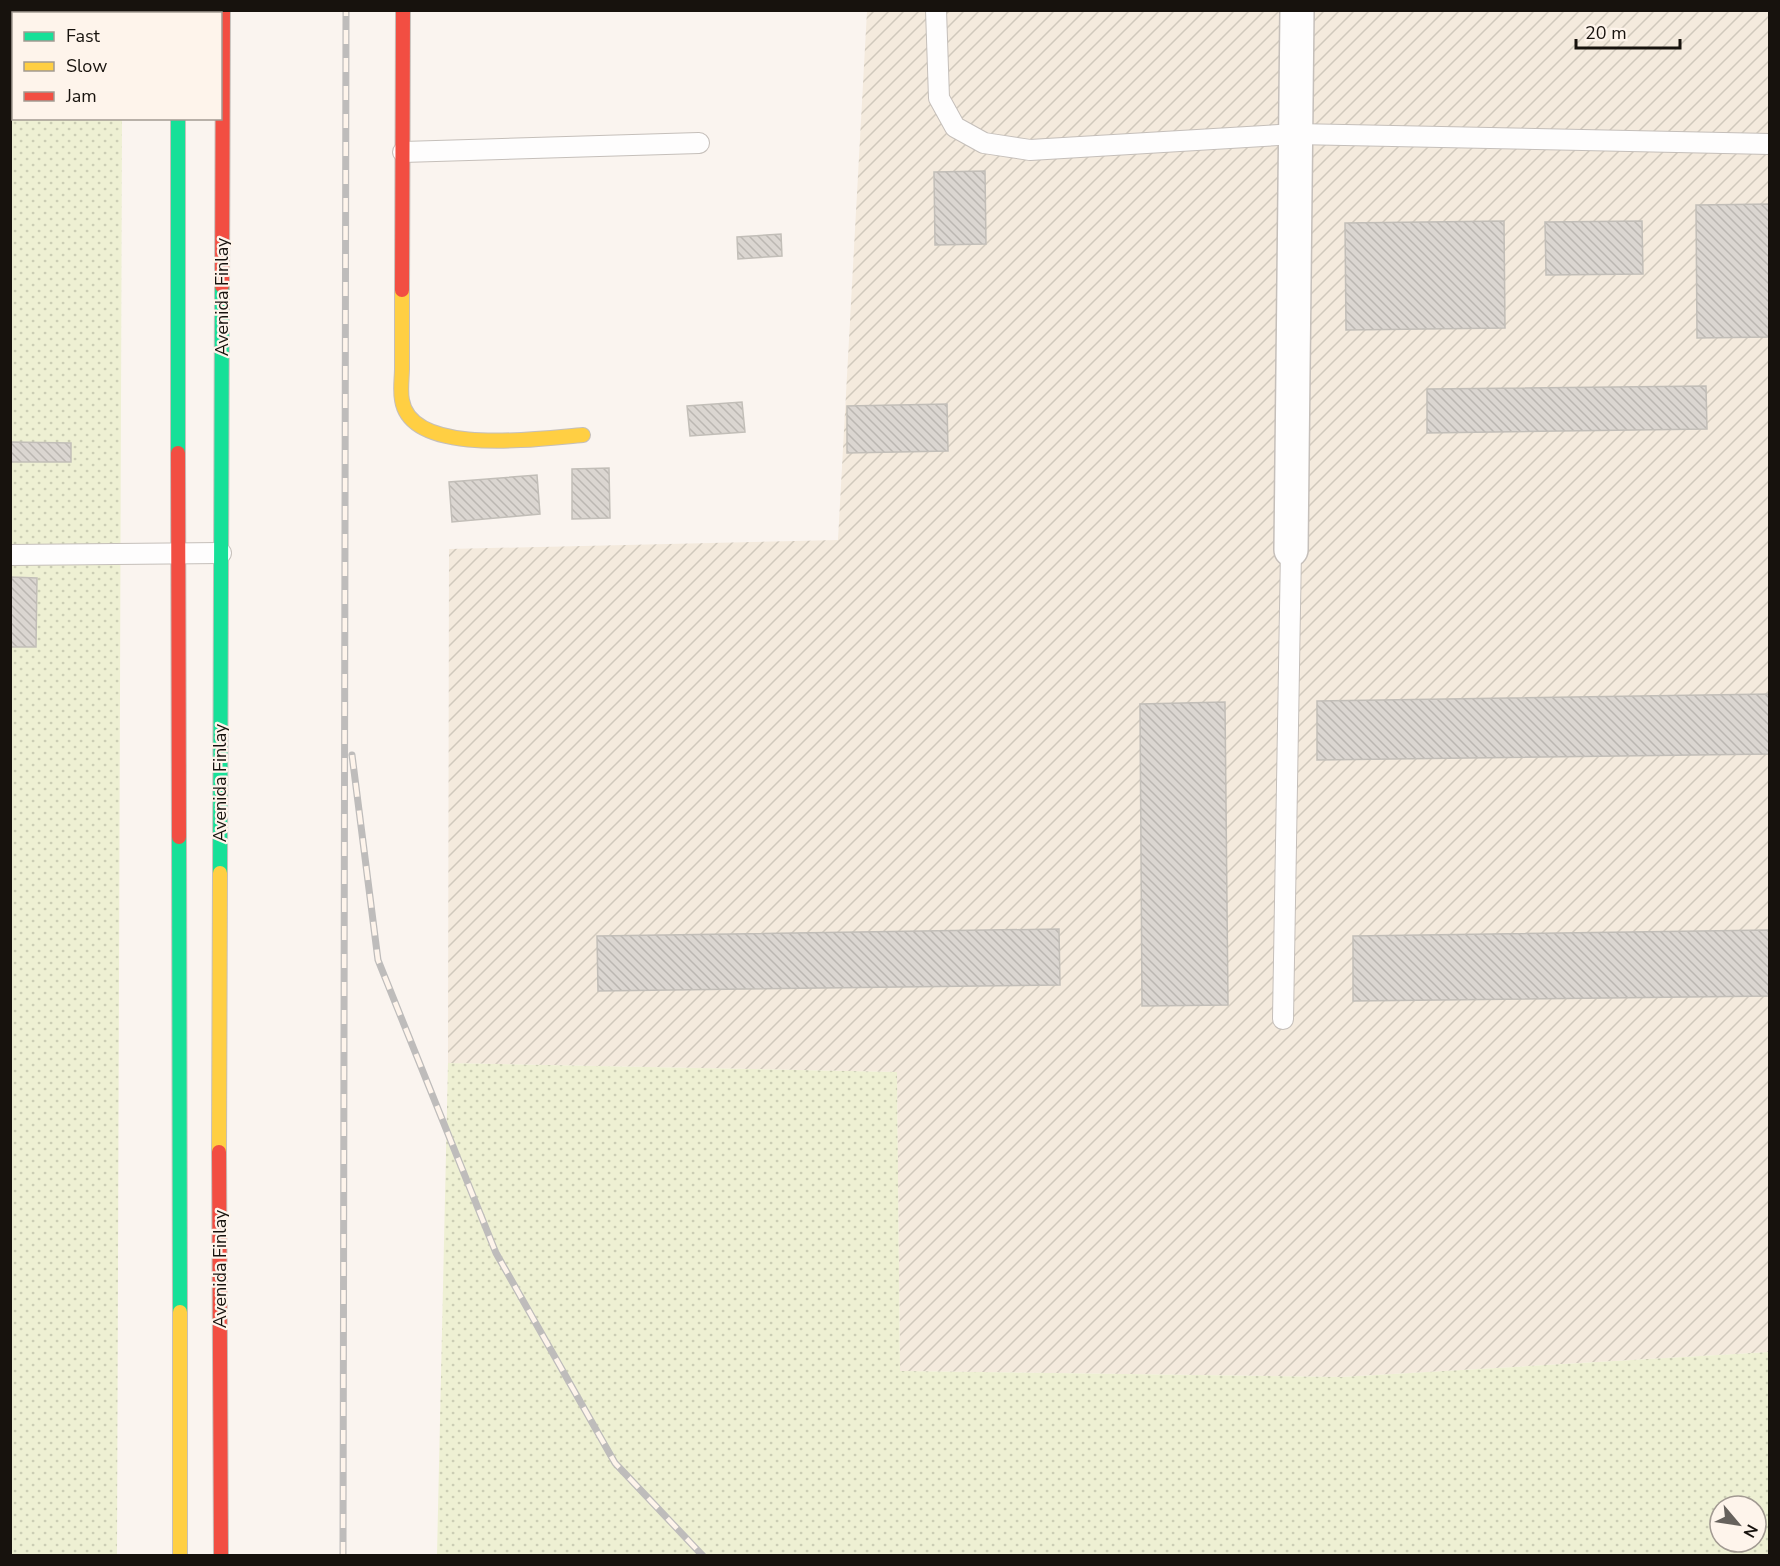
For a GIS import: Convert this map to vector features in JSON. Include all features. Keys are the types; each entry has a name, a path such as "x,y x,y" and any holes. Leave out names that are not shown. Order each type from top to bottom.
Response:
{"main road":[{"name":"Avenida Finlay","path":"221,1556 219,1024 223,10"},
{"path":"403,10 402,401 410,420 432,432 471,440 583,435"},
{"path":"178,120 180,1556"}],"street":[{"path":"1292,550 1297,10"}],"lane":[{"path":"936,10 939,99 955,127 984,143 1029,150 1296,134 1770,144"},
{"path":"403,152 699,144"},
{"path":"1283,1019 1292,550"},
{"path":"10,555 221,554"}],"shaded area":[{"path":"867,11 1769,11 1769,1352 1341,1377 900,1371 897,1072 448,1063 449,549 838,540"}],"green space":[{"path":"11,11 123,11 12,12 12,120 122,120 117,1555 11,1556"},
{"path":"448,1063 897,1072 900,1371 1341,1377 1769,1352 1769,1555 437,1555"}],"building":[{"path":"985,171 986,244 935,245 934,172"},
{"path":"1770,204 1770,337 1697,338 1696,205"},
{"path":"1504,221 1505,328 1346,330 1345,223"},
{"path":"1642,221 1643,274 1546,275 1545,222"},
{"path":"781,234 782,256 738,259 737,237"},
{"path":"1706,386 1707,429 1427,433 1427,389"},
{"path":"742,402 745,432 690,436 687,406"},
{"path":"947,404 948,451 847,453 847,406"},
{"path":"10,442 71,443 71,462 10,462"},
{"path":"609,468 610,518 572,519 572,469"},
{"path":"537,475 540,514 452,522 449,482"},
{"path":"10,577 37,578 36,647 10,647"},
{"path":"1770,694 1770,754 1317,760 1317,701"},
{"path":"1225,702 1228,1005 1142,1006 1140,704"},
{"path":"1059,929 1060,985 598,991 597,936"},
{"path":"1770,930 1770,996 1353,1001 1353,936"}],"railway":[{"path":"343,1556 346,10"},
{"path":"352,755 378,960 496,1253 615,1463 703,1556"}],"traffic: fast":[{"path":"178,120 178,453"},
{"path":"220,873 222,286"},
{"path":"179,837 180,1312"}],"traffic: slow":[{"path":"402,290 401,396 411,418 428,430 453,437 481,440 511,441 583,435"},
{"path":"219,1152 220,873"},
{"path":"180,1312 180,1556"}],"traffic: jam":[{"path":"222,286 223,10"},
{"path":"402,290 403,10"},
{"path":"178,453 179,837"},
{"path":"219,1152 221,1556"}]}
